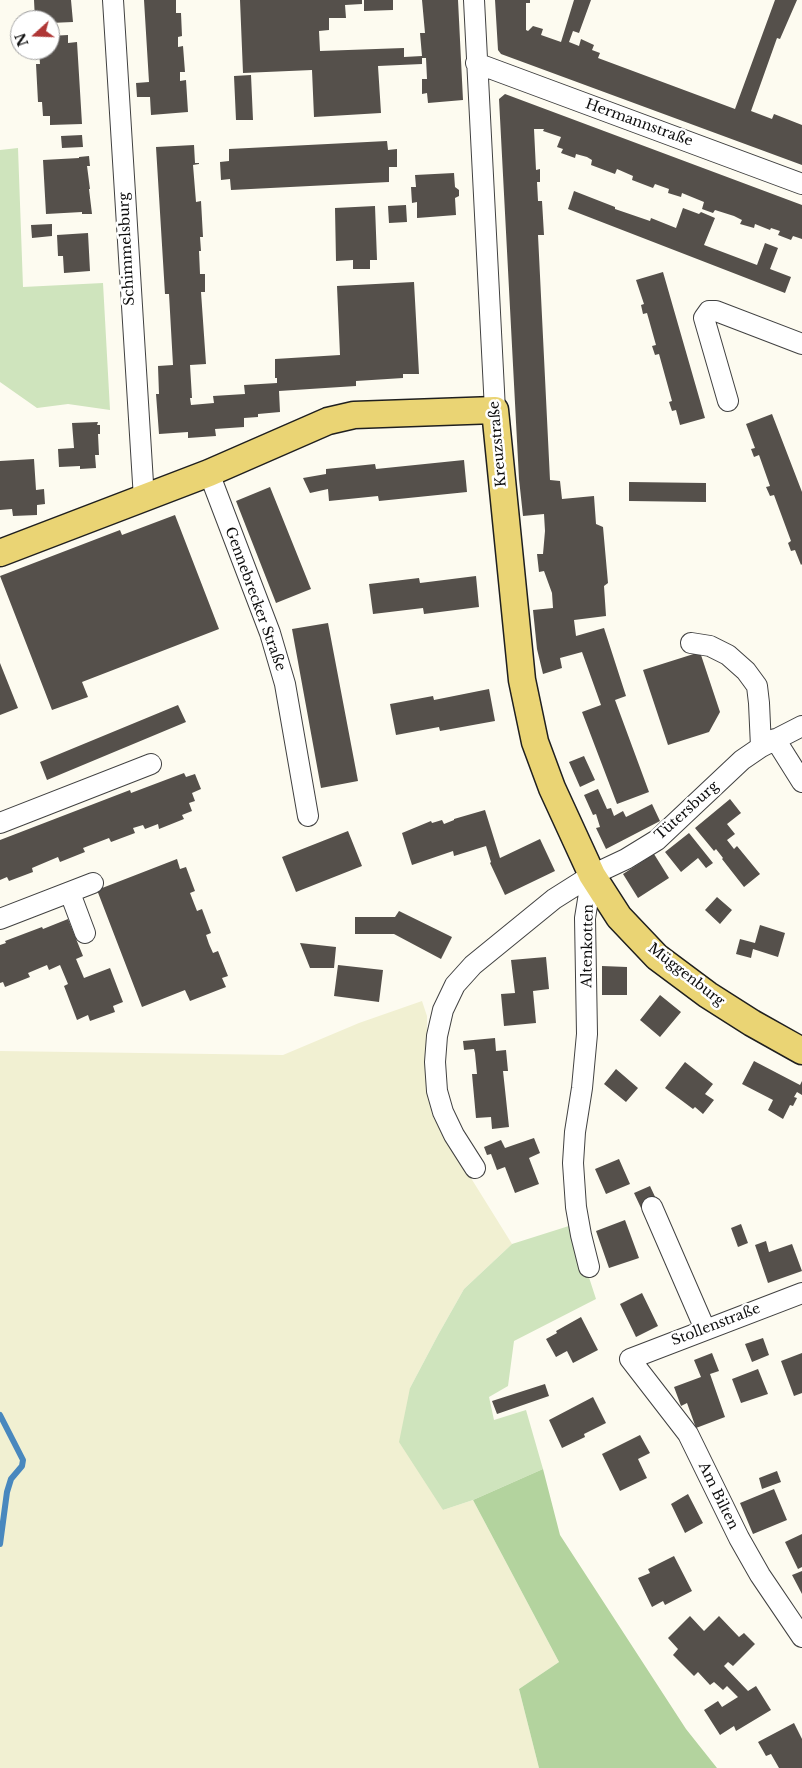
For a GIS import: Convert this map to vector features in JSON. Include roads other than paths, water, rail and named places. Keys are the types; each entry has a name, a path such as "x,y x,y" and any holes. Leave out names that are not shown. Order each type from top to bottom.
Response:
{"main road":[{"path":"0,553 209,473 328,421 354,415 495,410"},
{"name":"Kreuzstraße","path":"495,410 522,680 535,742 552,788 592,875"},
{"name":"Müggenburg","path":"592,875 619,916 657,956 708,995 802,1051"}],"street":[{"name":"Schimmelsburg","path":"112,0 144,499"},
{"name":"Kreuzstraße","path":"474,0 495,410"},
{"name":"Hermannstraße","path":"476,63 802,184"},
{"path":"728,401 704,318 709,311 716,311 802,344"},
{"name":"Gennebrecker Straße","path":"209,473 270,633 285,684 308,816"},
{"path":"691,643 710,646 728,656 746,671 757,686 768,743 802,782"},
{"name":"Tütersburg","path":"592,875 626,859 657,840 742,760 768,743 802,726"},
{"path":"0,822 151,764"},
{"name":"Altenkotten","path":"475,1168 454,1136 443,1112 437,1091 436,1045 443,1010 455,985 473,965 554,899 592,875"},
{"name":"Altenkotten","path":"589,1267 576,1207 573,1163 587,1034 585,918 592,875"},
{"path":"0,919 93,883"},
{"path":"70,893 85,933"},
{"path":"652,1207 705,1329"},
{"name":"Stollenstraße","path":"630,1359 802,1293"},
{"name":"Am Bilten","path":"630,1359 688,1434 743,1545 760,1575 802,1637"}],"waterway":[{"path":"0,1415 23,1460 22,1466 11,1479 7,1492 0,1544"}]}
